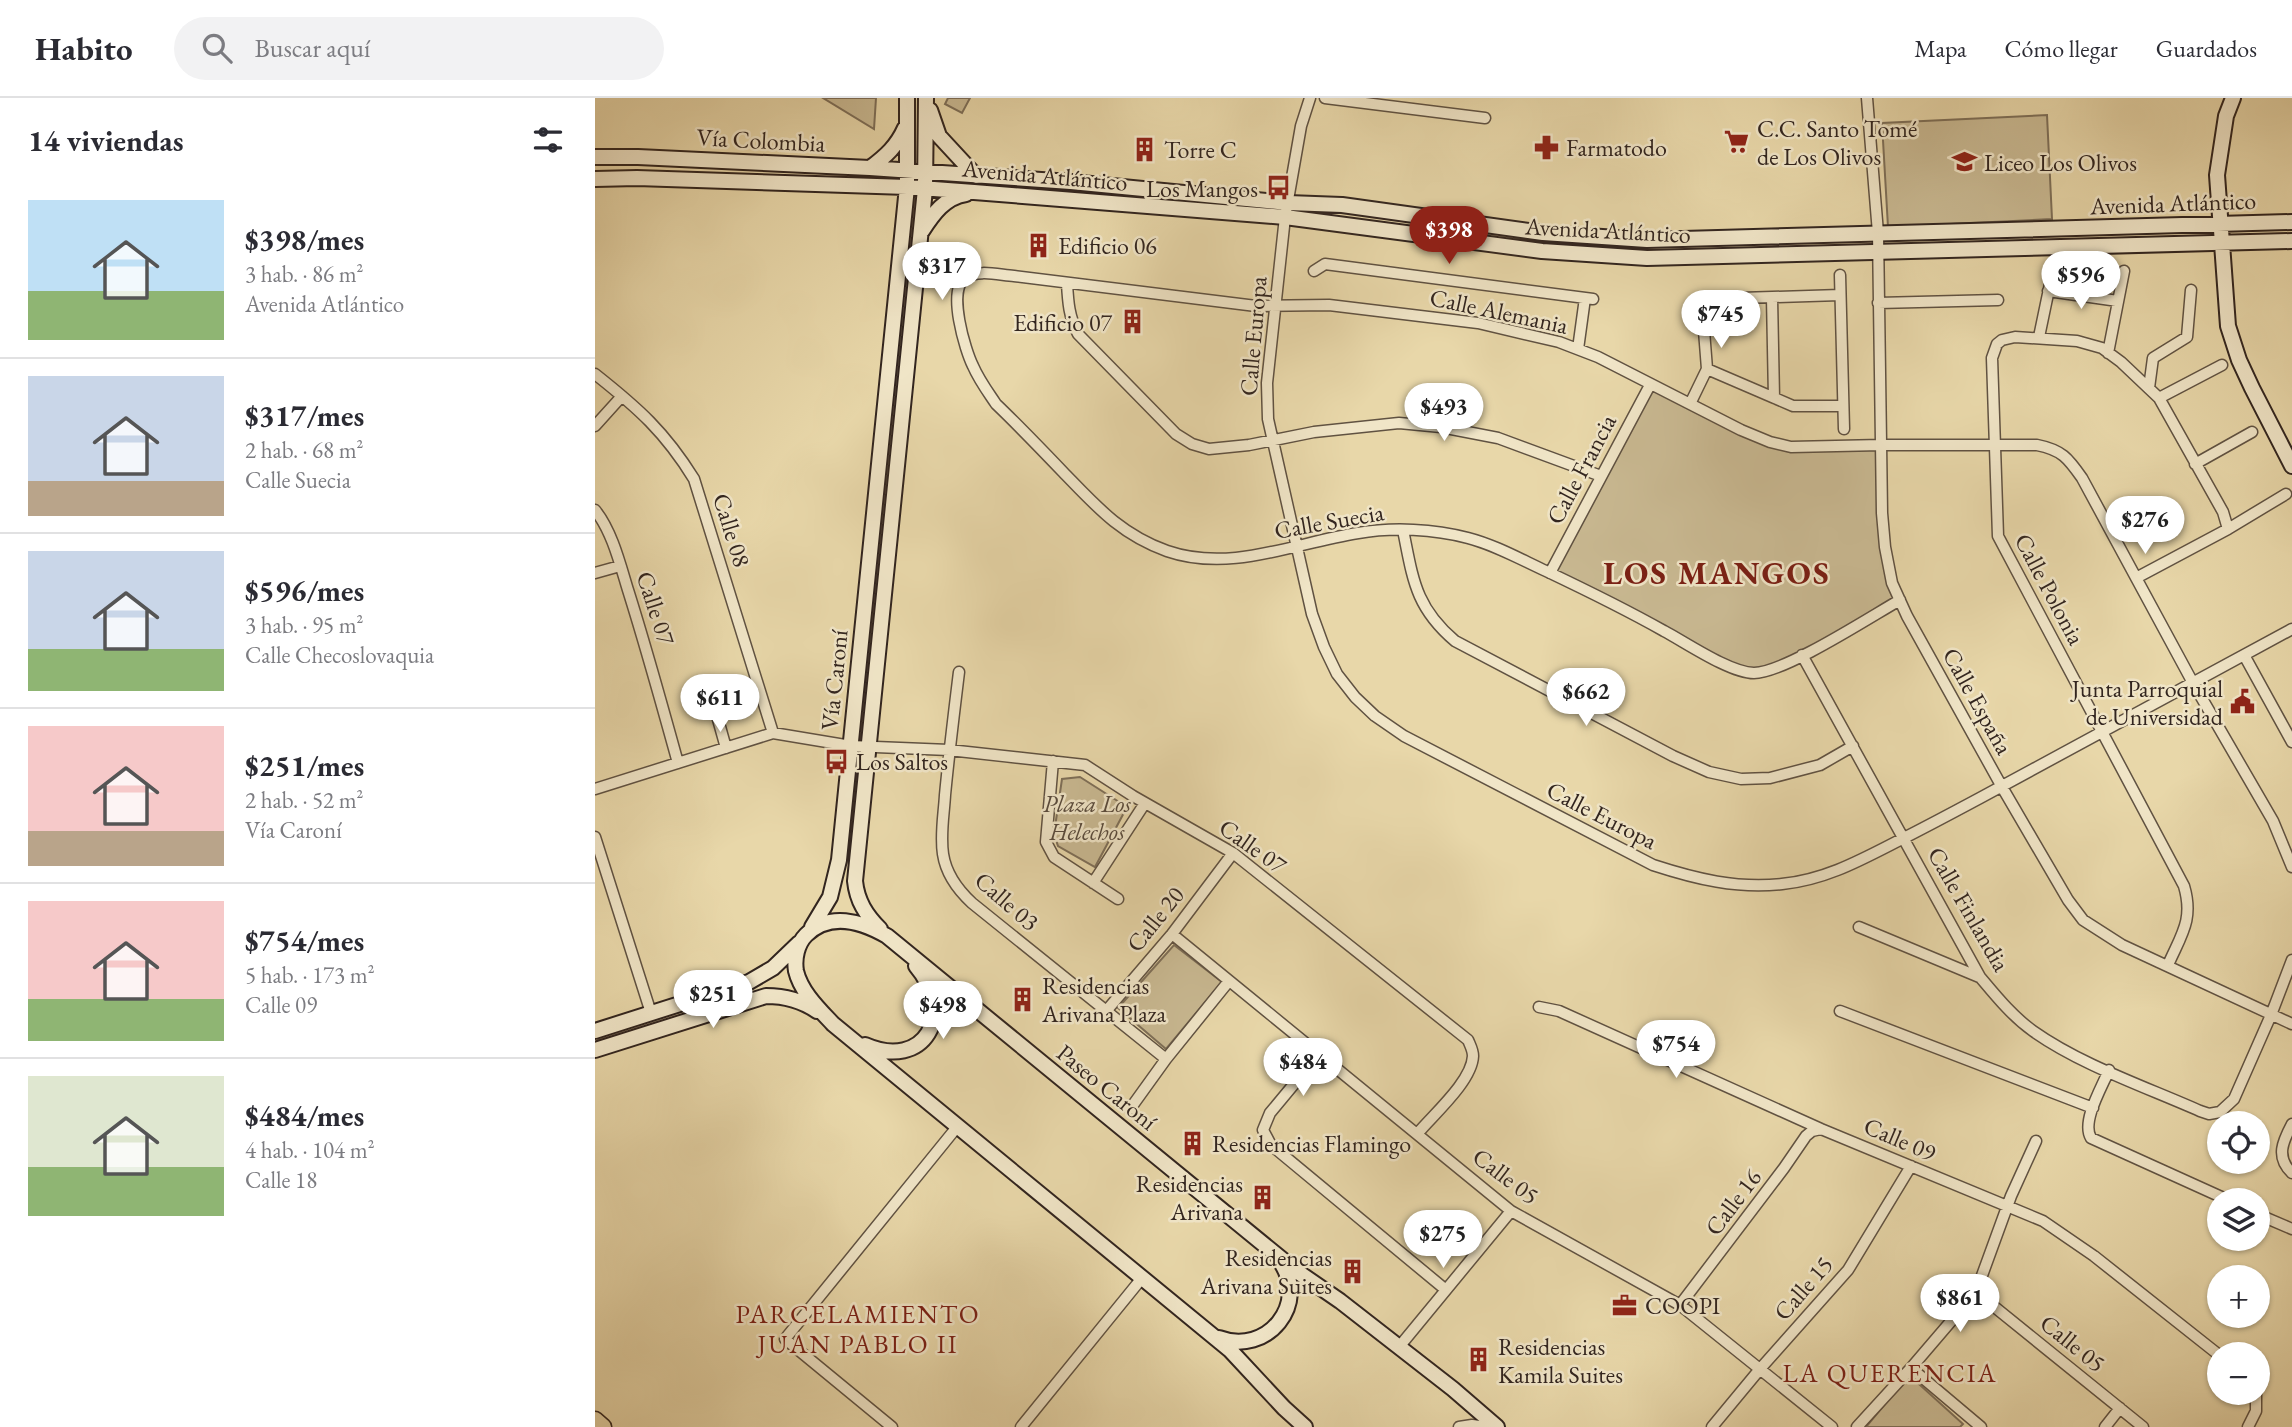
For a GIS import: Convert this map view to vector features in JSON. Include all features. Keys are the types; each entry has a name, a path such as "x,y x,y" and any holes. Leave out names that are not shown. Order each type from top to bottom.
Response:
{"main road":[{"name":"Vía Caroní","path":"595,1031 759,977 783,960 824,910 838,871 907,187 907,98"},
{"name":"Vía Caroní","path":"887,936 867,915 856,891 856,870 925,189 927,98"},
{"path":"927,98 939,136 976,176"},
{"path":"2232,98 2226,116 2217,175 2228,326 2247,378 2292,466"},
{"path":"870,168 889,154 900,141 906,125"},
{"name":"Vía Colombia","path":"595,157 870,168 924,173"},
{"name":"Avenida Atlántico","path":"924,173 1071,182 1286,211 1542,251 1647,258 2292,241"},
{"name":"Vía Colombia","path":"595,179 638,178 925,189"},
{"path":"875,188 887,190 896,198 904,212"},
{"name":"Avenida Atlántico","path":"925,189 1286,211 1342,205 1543,233 1647,240 2292,222"},
{"path":"920,235 940,206 958,195 974,192"},
{"name":"Paseo Caroní","path":"1305,1427 1284,1408 1248,1367 1208,1332 833,1024 811,1000 800,982 796,963 798,946 802,939 823,923 837,920 863,925 887,936 1277,1255 1453,1389 1497,1427"},
{"name":"Paseo Caroní","path":"833,1024 864,1044 889,1052 905,1050 928,1033 935,1016 933,993 919,970 887,936"},
{"path":"595,1050 766,996 779,996 806,1004 833,1024"},
{"path":"1208,1332 1228,1341 1246,1342 1265,1335 1280,1321 1288,1304 1290,1283 1277,1255"},
{"path":"595,1420 603,1427"}],"street":[{"name":"Calle Europa","path":"1310,98 1301,126 1286,211 1267,383 1268,419 1312,614 1324,647 1337,674 1355,697 1375,716 1404,736 1653,865 1724,884 1784,884 1843,869 2002,787 2292,629"},
{"path":"1325,98 1485,118"},
{"name":"Calle España","path":"1867,98 1878,233 1885,547 1892,583 1907,617 2002,787 2068,900 2083,920 2122,945 2292,1024"},
{"path":"1314,271 1325,264 1589,298 1578,349"},
{"path":"2054,265 2039,337 2077,341 2102,348 2159,398 2223,512 2228,529"},
{"path":"2108,353 2124,271"},
{"name":"Calle Alemania","path":"965,278 976,274 1256,306 1329,305 1478,323 1578,349 1741,430 1791,447 1881,444 2037,445 2053,448 2068,459 2082,478 2193,683 2273,821 2292,867"},
{"path":"1840,275 1844,429"},
{"name":"Calle Suecia","path":"965,278 958,285 957,309 966,352 996,404 1109,520 1165,550 1188,557 1233,559 1296,548 1356,533 1387,530 1467,538 1498,548 1613,603 1738,669 1754,673 1769,670 1802,655 1900,600"},
{"path":"1067,283 1068,305 1078,334 1176,434 1192,444 1209,449 1272,441 1314,432 1399,423 1441,427 1498,438 1601,475"},
{"path":"2149,388 2153,358 2187,337 2191,290"},
{"path":"2048,291 2118,301"},
{"path":"1690,404 1707,369 1702,305 1705,301 1840,296"},
{"path":"1772,298 1774,398"},
{"path":"1878,303 1998,300"},
{"name":"Calle Polonia","path":"2039,337 2003,340 1997,344 1992,358 1998,537 2184,886 2190,905 2187,923 2168,965"},
{"path":"2159,398 2222,365"},
{"path":"1707,369 1793,406 1843,406"},
{"name":"Calle 08","path":"595,374 657,427 694,479 772,733"},
{"name":"Calle Francia","path":"1550,573 1650,386"},
{"path":"595,426 622,396"},
{"path":"2195,464 2252,432"},
{"path":"2137,578 2286,494"},
{"name":"Calle 07","path":"595,510 602,518 620,566 678,763"},
{"path":"1403,530 1415,587 1437,625 1455,641 1673,756 1709,772 1741,779 1770,778 1820,765 1853,746"},
{"path":"595,573 620,566"},
{"name":"Calle Finlandia","path":"1802,655 1980,977 2008,1010 2032,1030 2066,1051 2209,1114 2220,1112 2234,1099 2271,1015"},
{"path":"2244,655 2292,742"},
{"name":"Calle 03","path":"959,672 942,833 943,855 950,876 959,892 1166,1059"},
{"path":"712,698 726,748"},
{"path":"595,789 772,733"},
{"name":"Calle 07","path":"772,733 851,746 949,750 1085,765 1233,853 1468,1040 1473,1052 1472,1064 1464,1080 1418,1133"},
{"path":"1053,761 1046,842 1054,857 1118,899"},
{"path":"1093,883 1145,803"},
{"path":"595,837 651,1013"},
{"name":"Calle 20","path":"1107,1010 1172,934 1233,853"},
{"path":"1859,927 1980,977"},
{"name":"Calle 05","path":"1172,934 1511,1211 1680,1305 1832,1427"},
{"path":"2271,1015 2292,960"},
{"path":"1130,1110 1166,1059 1229,981"},
{"name":"Calle 09","path":"1539,1007 1559,1011 1821,1129 2043,1221 2207,1346"},
{"path":"1840,1011 2093,1108"},
{"path":"1319,1054 1270,1113 1263,1130 1271,1145 1446,1290"},
{"path":"2109,1070 2093,1108 2088,1133 2095,1141 2207,1191"},
{"path":"2292,1124 2281,1152 2283,1162 2292,1173"},
{"path":"892,1427 785,1339 957,1126"},
{"name":"Calle 16","path":"1680,1305 1806,1136 1821,1129"},
{"path":"1857,1427 1976,1292 2036,1141"},
{"name":"Calle 15","path":"1712,1427 1760,1368 1848,1270 1911,1166"},
{"path":"1399,1348 1511,1211"},
{"path":"2270,1220 2292,1229"},
{"path":"1021,1427 1142,1278"},
{"name":"Calle 05","path":"1976,1292 2143,1427"},
{"path":"1911,1368 1976,1426"},
{"path":"2248,1427 2256,1405"},
{"path":"2105,1427 2120,1408"},
{"path":"1459,1427 1488,1427"}],"green space":[{"path":"823,98 876,98 874,129"},
{"path":"948,98 970,98 962,113 945,104"},
{"name":"Liceo Los Olivos","path":"2047,115 2052,219 1888,227 1882,123"},
{"path":"1650,385 1770,442 1881,445 1882,513 1900,600 1769,669 1738,669 1550,573"},
{"name":"Plaza Los Helechos","path":"1080,777 1127,807 1095,867 1058,846 1054,834 1062,779"},
{"path":"1174,945 1222,982 1166,1049 1118,1008"},
{"path":"1909,1375 1963,1424 1960,1427 1866,1427"}],"place":[{"name":"C.C. Santo Tomé de Los Olivos","path":"1737,142"},
{"name":"Farmatodo","path":"1546,147"},
{"name":"Torre C","path":"1144,149"},
{"name":"Liceo Los Olivos","path":"1964,162"},
{"name":"Los Mangos","path":"1278,188"},
{"name":"Edificio 06","path":"1038,245"},
{"name":"Edificio 07","path":"1132,322"},
{"name":"Junta Parroquial de Universidad","path":"2243,702"},
{"name":"Los Saltos","path":"836,761"},
{"name":"Residencias Arivana Plaza","path":"1022,999"},
{"name":"Residencias Flamingo","path":"1192,1143"},
{"name":"Residencias Arivana","path":"1263,1197"},
{"name":"Residencias Arivana Suites","path":"1352,1271"},
{"name":"COOPI","path":"1625,1305"},
{"name":"Residencias Kamila Suites","path":"1478,1360"}],"district":[{"name":"LOS MANGOS","path":"1717,573"},
{"name":"PARCELAMIENTO JUAN PABLO II","path":"858,1329"},
{"name":"LA QUERENCIA","path":"1890,1373"}]}
